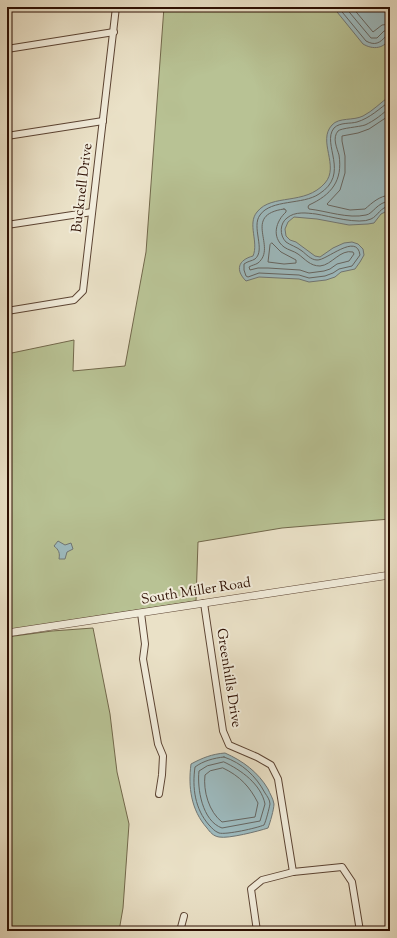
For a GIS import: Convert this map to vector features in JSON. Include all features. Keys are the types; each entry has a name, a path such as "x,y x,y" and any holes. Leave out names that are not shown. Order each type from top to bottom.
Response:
{"street":[{"name":"Bucknell Drive","path":"7,311 74,300 83,291 116,7"},
{"path":"7,49 114,32"},
{"path":"7,136 103,121"},
{"path":"7,225 92,212"},
{"name":"South Miller Road","path":"7,634 390,575"},
{"name":"Greenhills Drive","path":"204,603 223,730 229,745 272,765 278,779 293,872"},
{"path":"141,613 145,644 143,659 158,744 163,756 159,794"},
{"path":"257,931 251,889 262,880 293,872 342,867 352,882 360,931"},
{"path":"180,931 184,916"}],"green space":[{"path":"164,7 390,7 390,519 282,528 198,542 196,601 7,630 7,354 74,340 73,371 125,366 146,252"},
{"path":"93,628 110,714 117,772 129,824 123,908 119,931 7,931 7,637 52,631"}],"water":[{"path":"333,7 390,7 391,30 388,41 382,46 375,48 363,44"},
{"path":"390,96 389,210 381,214 374,223 368,224 349,225 317,219 294,217 288,222 285,229 286,236 290,240 296,242 315,256 320,257 333,248 344,243 352,242 358,244 363,249 364,255 355,269 341,272 335,277 326,280 309,282 299,279 259,277 246,281 239,269 244,260 253,256 255,245 253,222 257,212 263,206 271,203 308,195 317,190 325,183 329,176 330,161 327,138 328,131 332,125 338,121 363,116"},
{"path":"58,541 65,545 71,543 73,549 67,552 65,559 59,559 59,552 54,546"},
{"path":"225,753 255,772 268,789 274,804 268,828 236,836 219,837 215,836 211,832 197,814 191,790 191,764 216,754"}]}
